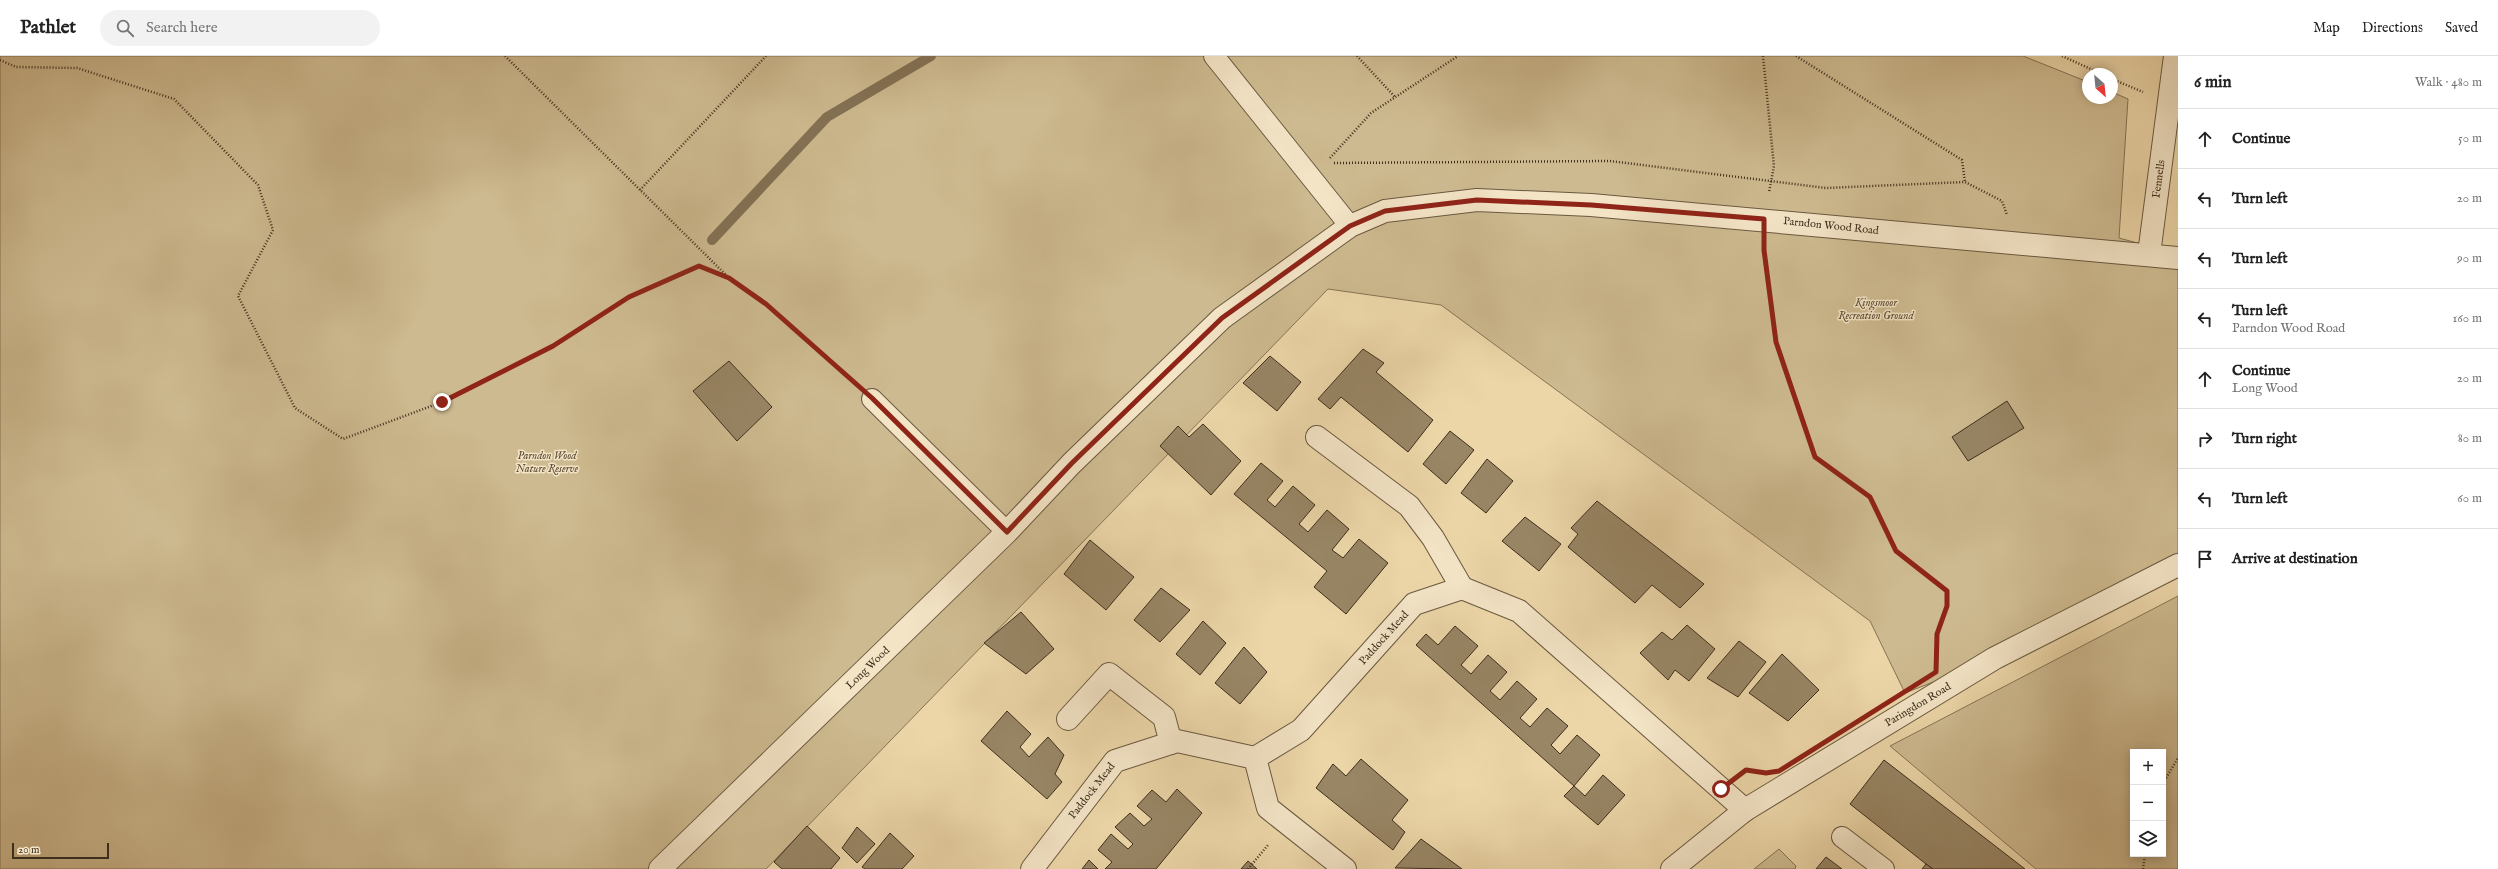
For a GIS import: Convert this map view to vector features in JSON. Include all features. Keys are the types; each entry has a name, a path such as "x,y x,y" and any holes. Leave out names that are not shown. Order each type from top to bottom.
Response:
{"street":[{"name":"Fennells","path":"2149,254 2175,56"},
{"name":"Parndon Wood Road","path":"1072,463 1222,318 1350,226 1385,211 1477,200 1591,205 1764,219 2016,244 2149,254 2178,258"},
{"path":"1317,436 1409,506 1433,538 1462,588 1519,611 1745,810"},
{"name":"Long Wood","path":"660,869 1007,532 1072,463"},
{"name":"Paringdon Road","path":"1672,869 1745,810 1995,658 2178,565"},
{"name":"Paddock Mead","path":"1032,869 1115,761 1177,741 1254,758 1301,730 1414,604 1462,588"},
{"path":"1068,720 1109,674 1164,717 1171,743"},
{"path":"1254,758 1268,808 1345,869"}],"lane":[{"path":"1214,56 1350,226"},
{"path":"872,398 1007,532"},
{"path":"1842,837 1884,869"}],"path":[{"path":"505,56 729,278 766,304 872,398"},
{"path":"640,190 766,56"},
{"path":"1357,56 1395,97"},
{"path":"1325,163 1371,112 1458,56"},
{"path":"1763,56 1774,166 1764,219 1764,250 1776,342 1815,457 1870,497 1896,551 1947,591 1947,606 1937,634 1936,665"},
{"path":"1796,56 1962,160 1965,182"},
{"path":"2062,56 2089,68"},
{"path":"0,60 16,67 77,68 174,99 258,185 273,230 238,296 295,408 343,440 442,402 553,346 629,297 699,266 729,278"},
{"path":"1299,163 1610,161 1826,188 1965,182 2002,201 2016,244"},
{"path":"2166,778 2178,758"},
{"path":"2143,869 2145,857"}],"green space":[{"name":"Parndon Wood Nature Reserve","path":"0,56 2023,56 2082,80 2082,104 2118,104 2118,95 2128,99 2119,238 2178,254 2178,565 1995,658 1905,693 1870,621 1441,305 1328,289 766,869 0,869"},
{"path":"2178,596 2178,869 2036,869 1890,746"},
{"path":"1779,849 1796,866 1795,869 1754,869"}],"building":[{"path":"1363,349 1384,363 1376,372 1433,420 1408,452 1341,397 1330,409 1318,399"},
{"path":"1270,356 1301,382 1277,411 1243,383"},
{"path":"729,361 772,407 737,441 693,391"},
{"path":"2007,401 2024,428 1968,461 1952,437"},
{"path":"1203,424 1241,461 1211,495 1160,446 1178,426 1189,437"},
{"path":"1450,431 1474,450 1446,484 1423,464"},
{"path":"1487,459 1513,481 1486,513 1461,493"},
{"path":"1261,463 1283,481 1267,500 1275,507 1293,486 1315,505 1299,524 1308,532 1327,510 1349,529 1332,550 1343,558 1359,539 1388,563 1346,614 1314,587 1327,571 1234,494"},
{"path":"1597,501 1704,584 1680,608 1652,585 1635,603 1568,547 1578,534 1571,528"},
{"path":"1525,517 1561,544 1539,571 1502,541"},
{"path":"1090,540 1134,577 1106,610 1064,574"},
{"path":"1161,588 1190,610 1160,642 1134,620"},
{"path":"1021,612 1054,649 1026,674 984,643"},
{"path":"1203,621 1226,643 1200,675 1176,654"},
{"path":"1687,625 1715,649 1689,681 1675,670 1668,680 1640,653 1662,632 1672,640"},
{"path":"1455,626 1478,646 1461,665 1471,674 1488,655 1507,672 1490,691 1500,700 1517,681 1537,699 1520,718 1530,727 1547,708 1568,726 1551,745 1560,754 1577,735 1600,755 1574,786 1416,645 1426,634 1438,645"},
{"path":"1739,641 1766,662 1738,697 1707,678"},
{"path":"1244,647 1267,672 1240,704 1215,683"},
{"path":"1782,654 1819,690 1788,721 1749,693"},
{"path":"1007,711 1031,734 1020,747 1029,757 1048,737 1064,755 1055,774 1062,782 1047,799 981,741"},
{"path":"1361,759 1408,800 1392,820 1405,832 1393,850 1316,788 1333,764 1346,776"},
{"path":"1884,760 2025,869 1933,869 1926,864 1850,804"},
{"path":"1603,775 1625,795 1598,825 1564,796 1574,786 1585,796"},
{"path":"1177,789 1202,813 1156,869 1105,869 1112,862 1098,850 1111,834 1128,849 1133,844 1115,827 1130,813 1144,826 1152,819 1137,806 1152,790 1166,802"},
{"path":"807,826 840,858 831,869 782,869 774,862"},
{"path":"857,827 875,844 857,863 842,848"},
{"path":"890,833 914,856 902,869 865,869 862,867"},
{"path":"1421,839 1462,869 1395,868"},
{"path":"1826,857 1842,869 1816,869"},
{"path":"1089,860 1098,869 1082,869"},
{"path":"1248,861 1257,869 1241,869"},
{"path":"1926,864 1933,869 1922,869"}],"waterway":[{"path":"712,240 827,117 931,56"}],"route":[{"path":"442,402 553,346 629,297 699,266 729,278 766,304 872,398 1007,532 1072,463 1222,318 1280,274 1350,226 1385,211 1477,200 1591,205 1764,219 1764,250 1776,342 1815,457 1870,497 1896,551 1947,591 1947,606 1937,634 1936,672 1779,771 1755,773 1746,770 1721,789"}],"park label":[{"name":"Kingsmoor Recreation Ground","path":"1876,309"}]}
